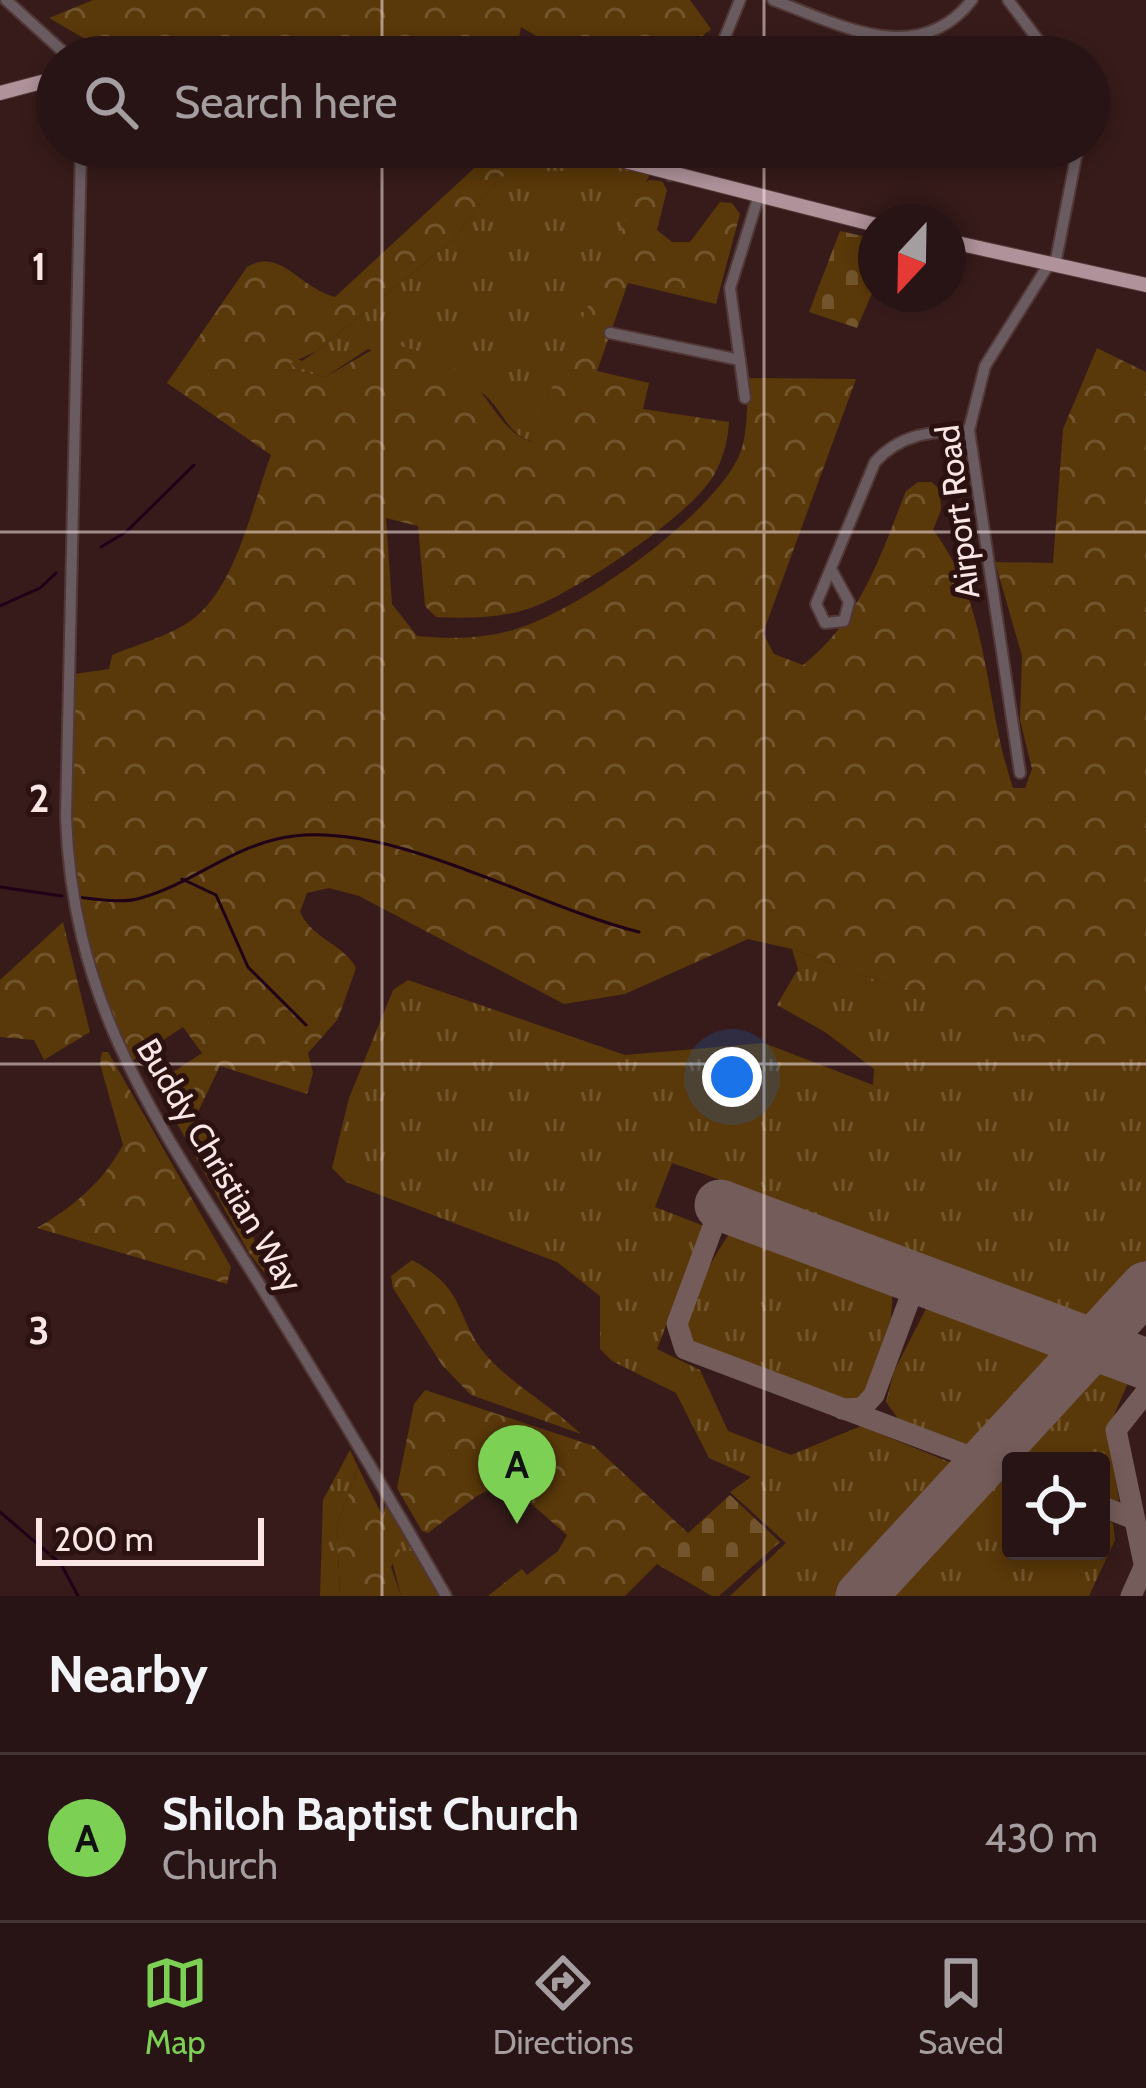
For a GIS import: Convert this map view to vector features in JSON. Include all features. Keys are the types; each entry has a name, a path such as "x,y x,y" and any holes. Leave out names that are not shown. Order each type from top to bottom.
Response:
{"main road":[{"path":"0,93 36,84"},
{"path":"645,168 858,221"},
{"path":"966,246 1146,285"}],"street":[{"path":"6,0 46,36"},
{"path":"726,36 740,0"},
{"path":"773,0 842,26 890,36"},
{"path":"919,36 943,31 972,0"},
{"path":"1008,0 1035,36"},
{"name":"Buddy Christian Way","path":"81,168 66,817 71,893 86,967 126,1070 446,1596"},
{"path":"670,175 673,168"},
{"path":"1052,264 1073,168"},
{"path":"745,398 730,288 758,198"},
{"name":"Airport Road","path":"1020,773 969,430 986,366 1052,264"},
{"path":"610,333 740,360"},
{"path":"831,568 849,602 844,621 835,625 825,623 816,604 875,462 892,444 923,433 969,430"}],"green space":[{"path":"93,0 690,0 711,29 702,36 536,36 521,27 519,36 80,36 49,18"},
{"path":"474,168 512,168 489,190 453,240 317,351 291,363 298,371 325,377 386,342 417,351 466,376 505,424 534,442 543,408 640,188 649,180 662,181 667,190 657,230 672,242 690,242 720,202 732,203 740,214 716,304 628,283 597,371 649,383 643,409 729,422 722,456 701,492 659,530 580,583 536,606 474,618 436,617 425,606 418,526 386,518 392,604 417,636 463,638 509,631 568,606 636,562 721,484 741,451 749,378 856,379 763,633 774,654 803,665 854,608 906,491 918,482 932,482 940,490 941,510 933,530 952,559 976,621 1013,788 1025,788 1032,769 1020,720 1022,656 995,562 1053,563 1063,429 1097,348 1146,372 1146,1018 1094,1061 792,949 748,939 625,994 564,1004 359,896 329,888 307,893 300,912 356,968 338,1019 308,1053 313,1073 307,1094 220,1066 197,1114 238,1187 257,1249 276,1273 275,1286 249,1253 155,1084 202,1053 183,1027 130,1062 100,980 84,925 69,840 75,674 109,669 112,655 184,625 216,594 236,557 271,455 167,383 247,267 259,262 280,265 335,297"},
{"path":"511,168 629,168 650,174 543,408 535,442 517,434 479,391 368,349 325,377 298,371 291,363 295,358 302,361 317,351 453,240"},
{"path":"840,231 858,235 858,312 864,312 857,328 809,312"},
{"path":"63,922 90,1032 44,1060 34,1040 0,1037 0,980"},
{"path":"792,949 1093,1060 1146,1018 1146,1263 1090,1324 719,1186 721,1180 672,1163 655,1207 704,1226 657,1349 700,1370 728,1431 791,1455 861,1426 959,1466 837,1596 730,1596 786,1543 730,1492 751,1477 709,1458 676,1393 612,1361 600,1349 600,1296 557,1262 346,1182 332,1168 349,1098 393,990 408,980 625,1055 764,1043 873,1085 874,1069 825,1032 777,1005 798,969"},
{"path":"102,1052 108,1052 231,1267 227,1284 37,1228 86,1192 123,1145 100,1064"},
{"path":"732,1230 893,1288 891,1318 863,1397 846,1401 689,1341 694,1300"},
{"path":"412,1260 452,1293 486,1355 581,1434 471,1395 442,1365 393,1288 391,1276"},
{"path":"929,1303 1065,1352 975,1449 899,1420 886,1402 894,1371"},
{"path":"1100,1365 1130,1378 1108,1429 1119,1501 1110,1498 1110,1452 1018,1452"},
{"path":"425,1390 594,1446 688,1533 625,1596 488,1596 522,1569 527,1575 558,1551 567,1535 512,1487 492,1488 428,1533 422,1531 397,1488 414,1404"},
{"path":"350,1450 358,1467 337,1526 340,1596 320,1596 323,1500"},
{"path":"358,1467 400,1551 391,1567 401,1596 340,1596 337,1526"},
{"path":"995,1477 1002,1479 1002,1560 1106,1560 1089,1596 884,1596"},
{"path":"730,1495 780,1542 719,1596 712,1596 655,1563"},
{"path":"386,1500 441,1596 401,1596 382,1521"},
{"path":"1110,1521 1113,1523 1115,1540 1110,1551"}],"waterway":[{"path":"101,547 126,532 194,465"},
{"path":"0,606 40,588 56,573"},
{"path":"76,897 141,898 273,840 335,836 422,854 639,932"},
{"path":"182,879 216,895 248,967 306,1025"},
{"path":"0,887 62,896"},
{"path":"0,1512 61,1564 78,1596"}],"taxiway":[{"path":"721,1205 677,1324 685,1349 1002,1469"},
{"path":"842,1409 862,1408 874,1395 917,1279"},
{"path":"1146,1392 1116,1430 1146,1573"},
{"path":"1110,1510 1134,1519"},
{"path":"1131,1596 1144,1567"}],"runway":[{"path":"720,1205 1146,1364"},
{"path":"861,1596 1146,1287"}],"place":[{"name":"Shiloh Baptist Church","path":"517,1524"}]}
